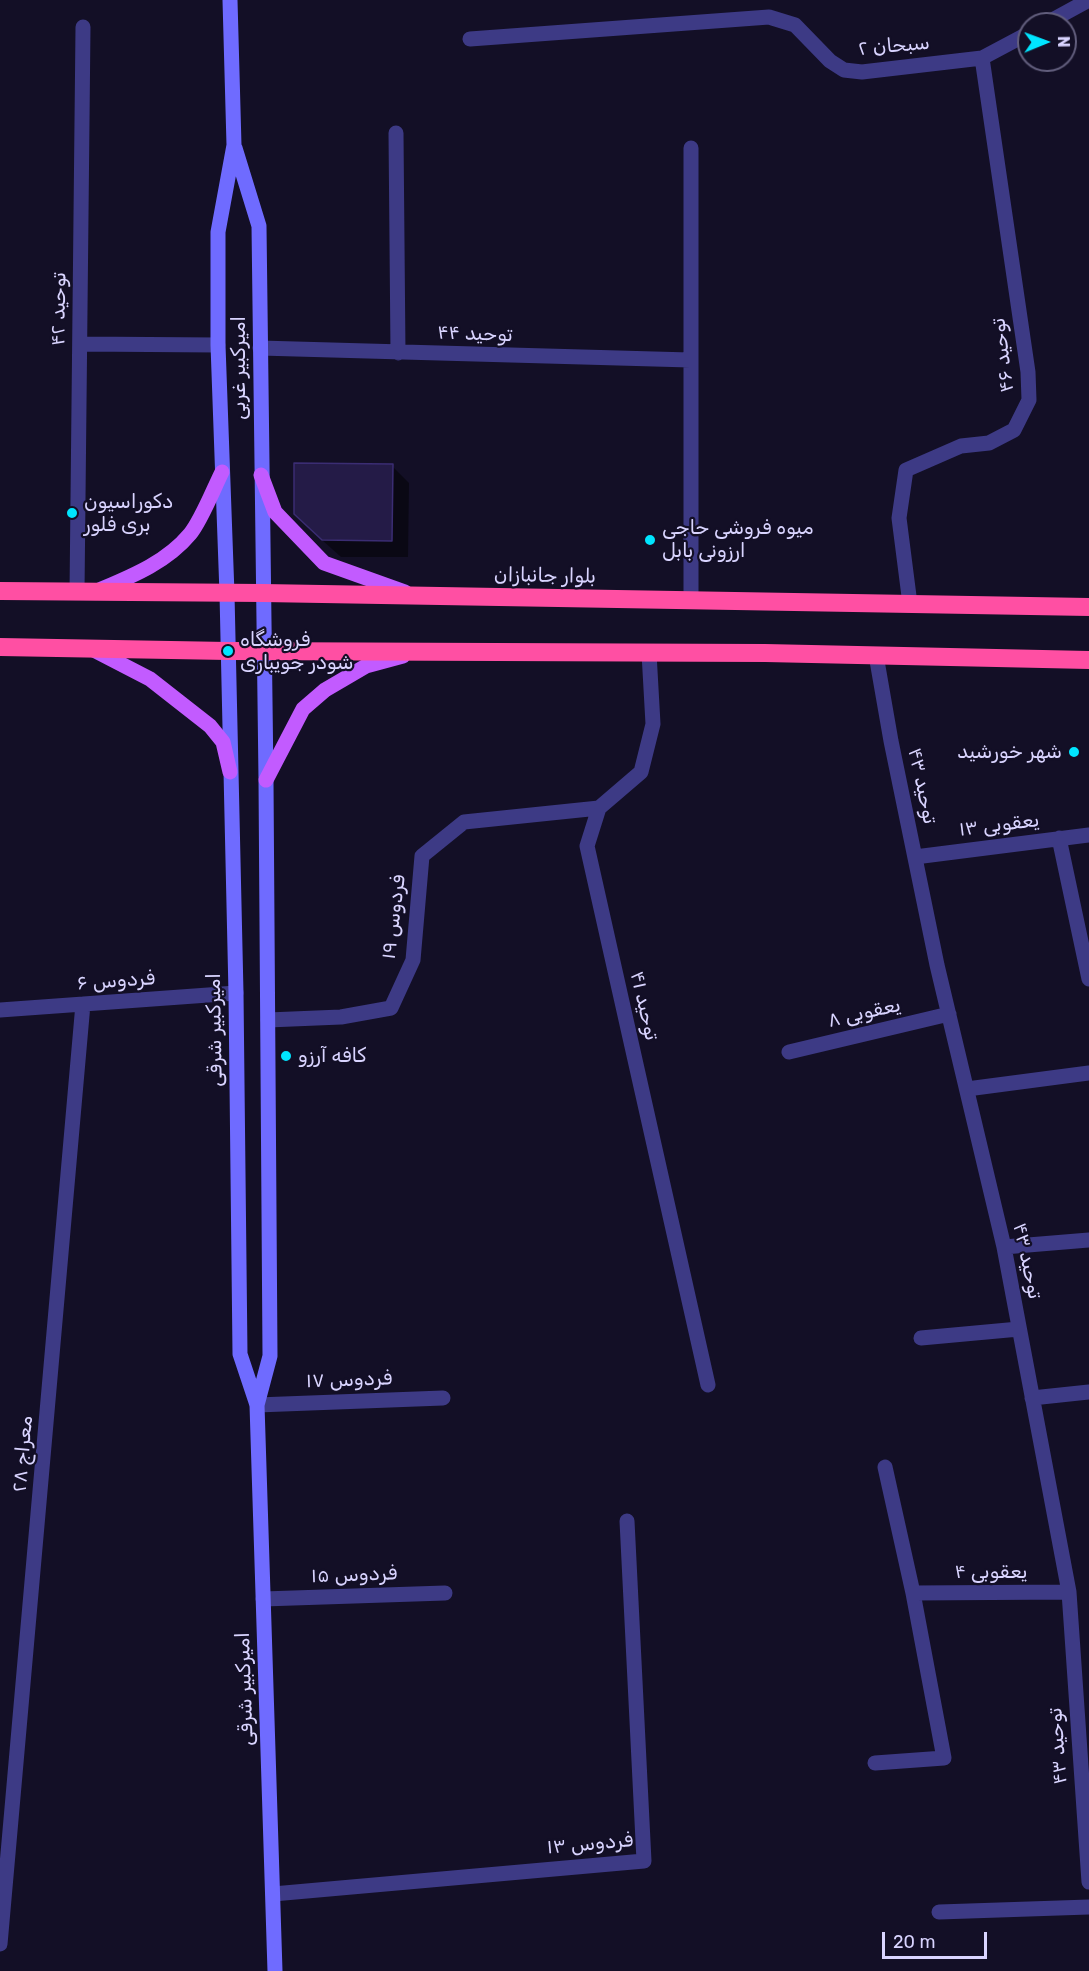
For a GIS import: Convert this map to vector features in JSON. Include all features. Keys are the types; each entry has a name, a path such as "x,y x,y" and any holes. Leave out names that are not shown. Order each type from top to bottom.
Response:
{"highway":[{"name":"بلوار جانبازان","path":"0,591 263,593 1089,607"},
{"path":"0,647 228,651 649,652 1089,660"}],"main road":[{"name":"امیرکبیر غربی","path":"228,651 218,345 218,232 234,145 231,0"},
{"name":"امیرکبیر غربی","path":"234,145 259,226 264,651"},
{"path":"97,591 146,570 175,549 192,533 222,472"},
{"path":"261,475 275,512 324,563 417,596"},
{"path":"92,649 150,679 210,726 223,742 230,772"},
{"name":"امیرکبیر شرقی","path":"228,651 236,993 240,1354 257,1405"},
{"name":"امیرکبیر شرقی","path":"264,651 270,1356 257,1405 275,1971"},
{"path":"266,780 303,709 325,690 366,666 418,651"}],"street":[{"path":"1067,12 1089,0"},
{"name":"سبحان ۲","path":"470,39 769,17 795,25 830,61 844,70 862,72 982,58"},
{"name":"توحید ۴۲","path":"77,592 83,27"},
{"path":"982,58 1017,39"},
{"name":"توحید ۴۶","path":"910,604 899,518 906,470 961,446 989,443 1014,430 1029,400 1028,372 982,58"},
{"path":"396,133 398,352"},
{"path":"691,600 692,148"},
{"path":"80,344 218,345"},
{"name":"توحید ۴۴","path":"260,348 690,360"},
{"path":"599,808 641,772 653,724 649,652"},
{"name":"توحید ۴۳","path":"876,655 915,857 1004,1247 1069,1592 1086,1797 1089,1882"},
{"name":"فردوس ۱۹","path":"268,1020 341,1017 391,1008 413,960 422,856 464,822 599,808"},
{"name":"توحید ۴۱","path":"599,808 587,846 708,1385"},
{"name":"یعقوبی ۱۳","path":"915,857 1089,835"},
{"path":"1059,838 1089,979"},
{"name":"فردوس ۶","path":"0,1010 236,993"},
{"name":"معراج ۲۸","path":"0,1944 83,1004"},
{"name":"یعقوبی ۸","path":"789,1052 949,1014"},
{"path":"967,1089 1089,1073"},
{"path":"1004,1247 1089,1240"},
{"path":"921,1338 1019,1329"},
{"path":"1032,1398 1089,1392"},
{"name":"فردوس ۱۷","path":"257,1405 443,1398"},
{"path":"875,1763 944,1758 913,1593 885,1467"},
{"name":"فردوس ۱۳","path":"273,1894 644,1861 627,1521"},
{"name":"یعقوبی ۴","path":"913,1593 1069,1592"},
{"name":"فردوس ۱۵","path":"263,1599 445,1593"},
{"path":"939,1912 1089,1907"}],"building":[{"path":"294,463 393,464 392,541 322,540 294,514"}],"place":[{"name":"دکوراسیون بری فلور","path":"72,513"},
{"name":"میوه فروشی حاجی ارزونی بابل","path":"650,540"},
{"name":"فروشگاه شودر جویباری","path":"228,651"},
{"name":"شهر خورشید","path":"1074,752"},
{"name":"کافه آرزو","path":"286,1056"}]}
